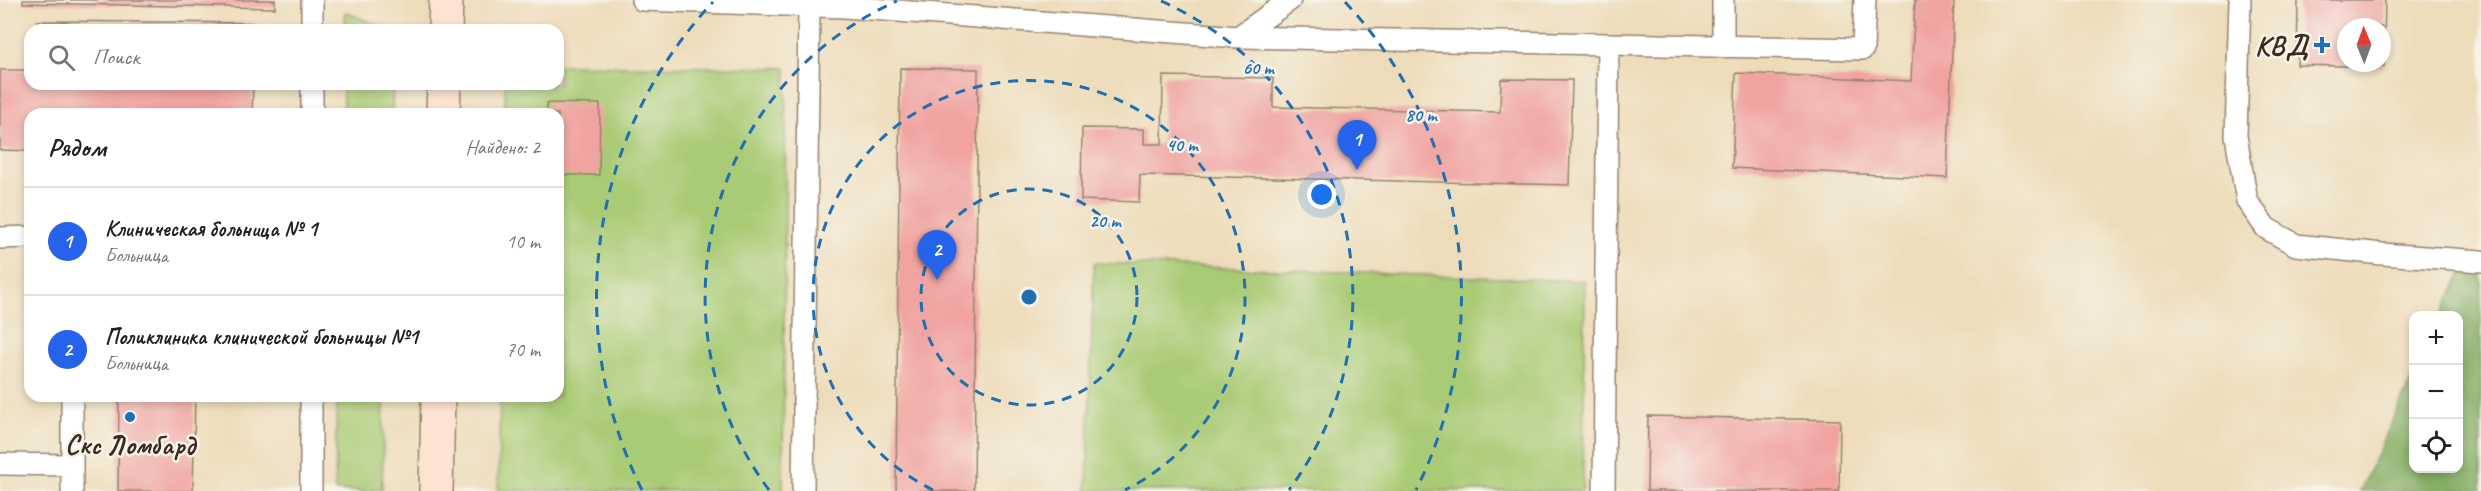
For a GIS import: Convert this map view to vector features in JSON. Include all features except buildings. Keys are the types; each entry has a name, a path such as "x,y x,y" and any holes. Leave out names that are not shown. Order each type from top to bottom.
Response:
{"main road":[{"path":"445,24 446,0"},
{"path":"443,108 444,90"},
{"path":"436,491 438,402"}],"lane":[{"path":"312,0 312,24"},
{"path":"642,0 809,7 845,4 1238,37 1863,50 1865,0"},
{"path":"1238,37 1290,0"},
{"path":"1723,0 1723,46"},
{"path":"2240,0 2236,136 2247,201 2266,228 2296,245 2481,261"},
{"path":"803,491 809,7"},
{"path":"1604,491 1608,44"},
{"path":"312,90 312,108"},
{"path":"0,238 24,237"},
{"path":"72,402 72,491"},
{"path":"311,402 311,491"},
{"path":"0,464 72,465"}],"green space":[{"path":"345,12 375,24 345,24"},
{"path":"564,65 786,68 783,491 498,491 500,402 564,402 564,108 505,108 505,90 564,90"},
{"path":"343,90 393,90 392,108 343,108"},
{"path":"2468,260 2481,263 2481,491 2360,491 2409,385 2409,473 2463,473 2463,311 2444,311"},
{"path":"1094,263 1585,281 1583,491 1087,491"},
{"path":"337,402 384,402 382,491 335,491"}],"place":[{"name":"КВД","path":"2322,45"},
{"name":"Клиническая больница № 1","path":"1357,170"},
{"name":"Поликлиника клинической больницы №1","path":"937,280"},
{"name":"Скс Ломбард","path":"130,417"}]}
